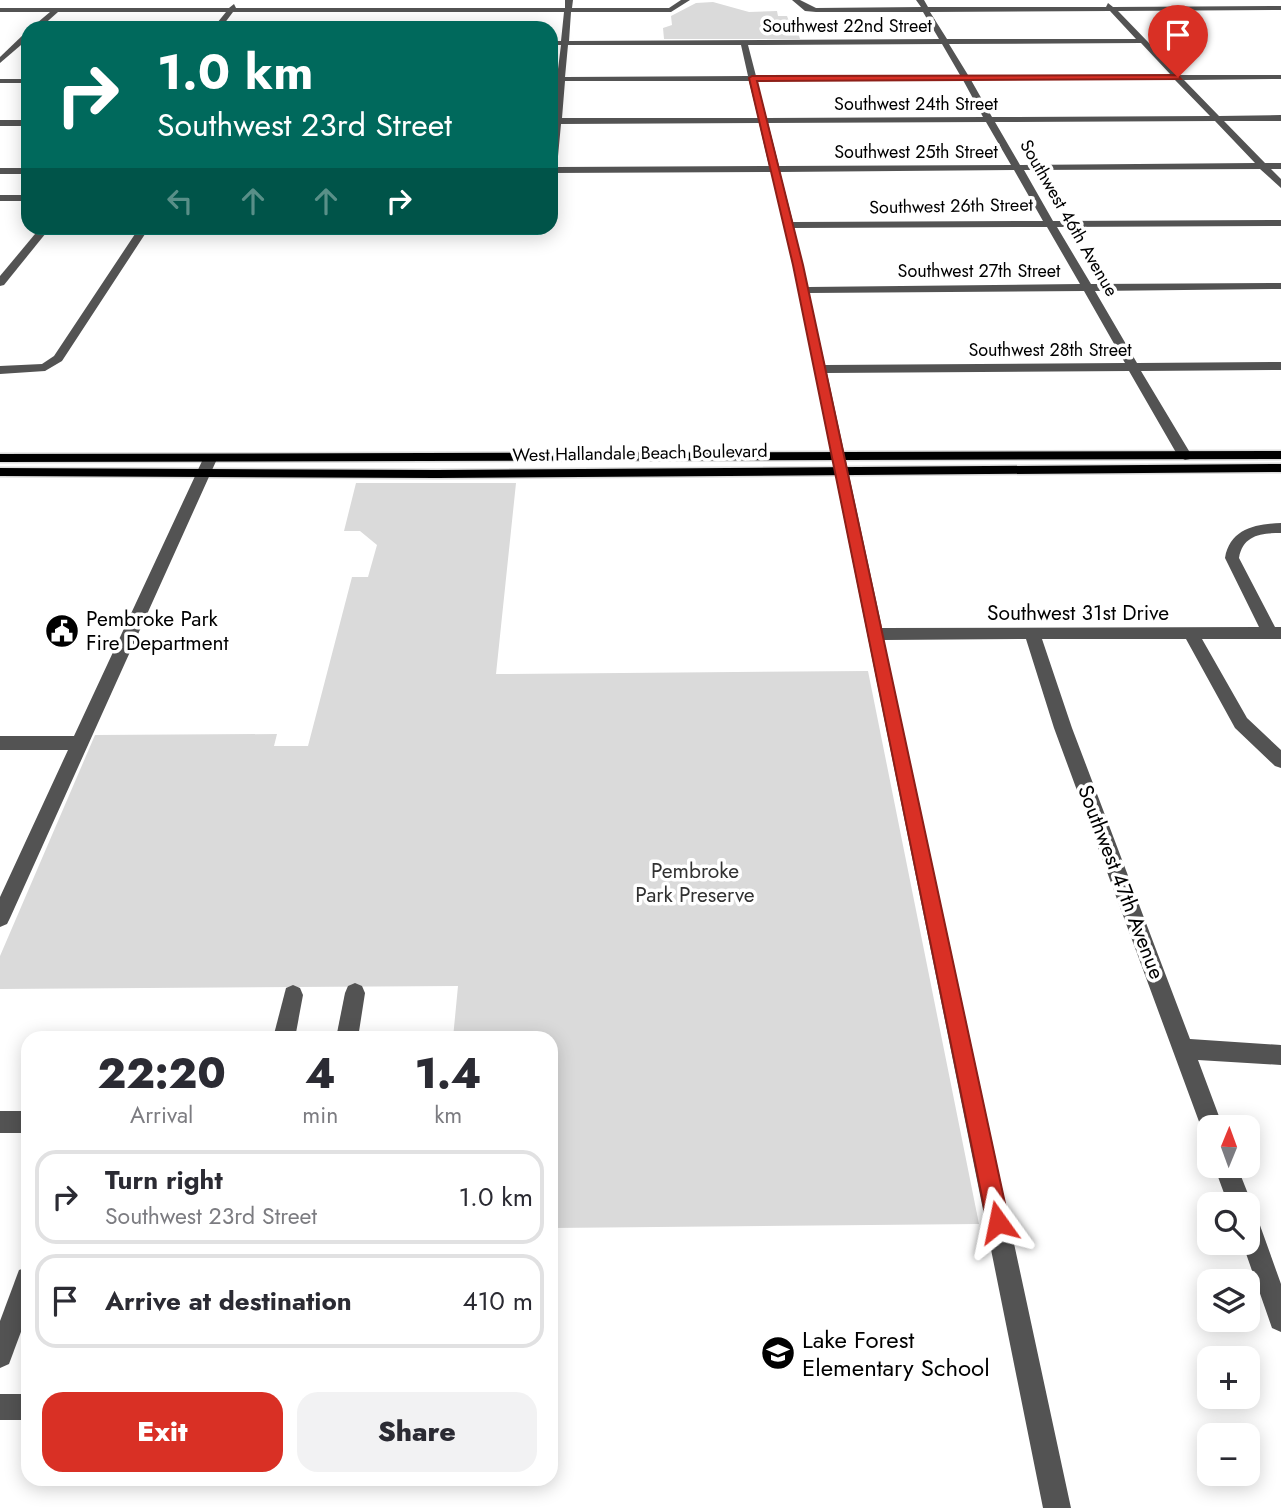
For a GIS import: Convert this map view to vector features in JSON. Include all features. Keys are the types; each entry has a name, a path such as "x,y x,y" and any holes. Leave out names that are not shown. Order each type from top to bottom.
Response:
{"main road":[{"name":"West Hallandale Beach Boulevard","path":"0,458 437,474 1281,455"},
{"path":"1060,470 1083,464 1163,463 1185,456"},
{"name":"West Hallandale Beach Boulevard","path":"0,472 401,459 840,464 1060,470 1281,468"},
{"path":"401,459 437,474"},
{"path":"1196,469 1210,461 1281,461"}],"street":[{"path":"47,21 69,0"},
{"path":"222,21 238,0"},
{"path":"397,15 403,0"},
{"path":"558,71 565,43 569,0"},
{"path":"0,10 397,15 671,10 686,0"},
{"path":"796,0 808,9 816,10 1281,8"},
{"name":"Southwest 46th Avenue","path":"920,0 1185,456"},
{"path":"1103,0 1281,185"},
{"name":"Southwest 22nd Street","path":"558,43 1144,41"},
{"path":"0,63 21,42"},
{"path":"744,43 761,120 776,168 820,369 1057,1508"},
{"path":"0,63 21,47"},
{"path":"558,79 1281,77"},
{"path":"0,81 21,81"},
{"name":"Southwest 24th Street","path":"558,121 1281,118"},
{"path":"0,123 21,123"},
{"name":"Southwest 25th Street","path":"558,170 1281,166"},
{"path":"0,172 21,171"},
{"path":"0,198 21,198"},
{"name":"Southwest 26th Street","path":"789,225 1281,223"},
{"path":"0,283 39,235"},
{"path":"0,370 45,367 58,358 139,235"},
{"name":"Southwest 27th Street","path":"803,290 1281,286"},
{"name":"Southwest 28th Street","path":"820,369 1281,366"},
{"path":"0,919 207,466"},
{"path":"1275,633 1232,558 1233,546 1239,538 1252,532 1277,528"},
{"path":"1191,633 1241,723 1281,761"},
{"name":"Southwest 31st Drive","path":"876,634 1275,633"},
{"name":"Southwest 47th Avenue","path":"1033,635 1063,728 1208,1115"},
{"path":"0,743 79,743"},
{"path":"348,1031 355,993"},
{"path":"285,1031 293,995"},
{"path":"1184,1049 1281,1055"},
{"path":"0,1122 21,1122"},
{"path":"1258,1255 1281,1319"},
{"path":"0,1354 21,1298"},
{"path":"0,1407 21,1407"}],"green space":[{"path":"713,2 749,12 777,11 778,16 787,16 792,29 797,29 800,39 664,39 663,28 672,25 671,16 696,3"},
{"name":"Pembroke Park Preserve","path":"356,483 516,483 496,674 868,671 979,1224 558,1228 558,1031 454,1031 458,986 0,989 0,956 95,735 277,734 274,746 308,746 352,577 368,577 377,545 360,531 344,531"}],"place":[{"name":"Pembroke Park Fire Department","path":"62,631"},
{"name":"Lake Forest Elementary School","path":"778,1353"}],"route":[{"path":"998,1222 798,265 752,78 1178,77"}]}
